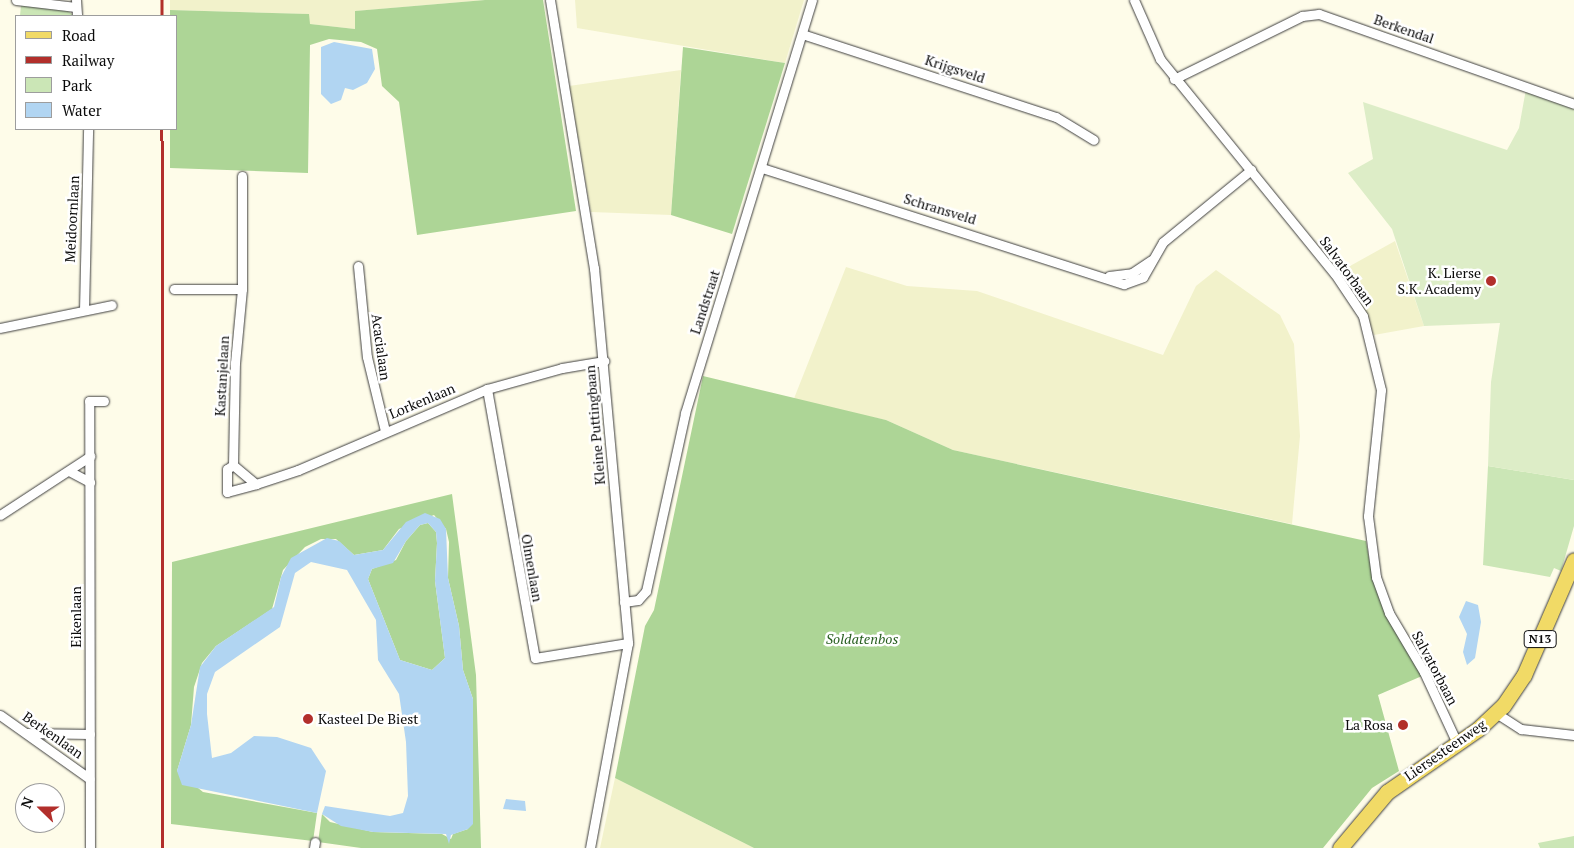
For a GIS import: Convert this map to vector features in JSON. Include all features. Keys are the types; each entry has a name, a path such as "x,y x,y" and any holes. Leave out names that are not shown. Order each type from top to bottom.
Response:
{"main road":[{"name":"Liersesteenweg","path":"1340,848 1387,792 1499,716 1524,675 1574,560"}],"street":[{"path":"16,0 76,8"},
{"name":"Kleine Puttingbaan","path":"550,0 594,268 604,361 628,643 590,848"},
{"name":"Landstraat","path":"624,602 638,600 646,591 685,413 762,168 812,0"},
{"name":"Salvatorbaan","path":"1134,0 1147,35 1174,79 1251,170 1351,295 1368,329 1381,390 1368,516 1376,577 1389,613 1424,672 1457,743"},
{"name":"Berkendal","path":"1174,79 1302,16 1319,14 1574,104"},
{"name":"Krijgsveld","path":"802,34 1039,111 1094,140"},
{"name":"Meidoornlaan","path":"84,310 88,130"},
{"name":"Schransveld","path":"762,168 1109,276 1124,284 1134,283 1143,277 1164,242 1251,170"},
{"name":"Kastanjelaan","path":"233,465 234,363 242,289 242,176"},
{"name":"Acacialaan","path":"358,266 367,357 385,431"},
{"path":"174,289 242,289"},
{"path":"0,328 112,305"},
{"name":"Lorkenlaan","path":"233,465 227,469 227,492 298,470 486,389 562,368 604,361"},
{"name":"Olmenlaan","path":"486,389 534,658 628,643"},
{"name":"Eikenlaan","path":"90,848 89,401 104,400"},
{"path":"0,515 90,456"},
{"path":"233,465 256,484"},
{"path":"69,471 90,482"},
{"name":"Berkenlaan","path":"0,715 90,779"},
{"path":"1499,716 1521,729 1574,735"},
{"path":"26,733 90,734"}],"green space":[{"path":"170,0 485,0 356,11 355,29 309,24 308,14 170,10"},
{"path":"485,0 543,0 576,211 417,235 399,102 382,86 377,49 361,42 329,39 310,45 308,173 170,168 170,130 178,130 178,15 170,15 170,10 309,14 310,24 355,29 355,11"},
{"path":"575,0 804,0 785,63 577,28"},
{"path":"21,5 67,10 73,15 20,15"},
{"path":"683,47 785,63 732,234 671,215"},
{"path":"681,70 671,215 591,212 569,86"},
{"name":"K. Lierse S.K. Academy","path":"1526,89 1574,107 1574,480 1488,466 1491,382 1500,323 1424,326 1392,229 1348,173 1373,159 1363,102 1507,150 1519,128"},
{"path":"1395,241 1424,326 1374,335 1359,298 1341,271"},
{"path":"846,267 907,286 977,291 1163,355 1196,286 1216,270 1280,315 1294,344 1300,436 1292,524 953,450 886,420 793,401"},
{"name":"Soldatenbos","path":"703,376 886,420 953,450 1366,541 1373,580 1386,615 1422,676 1378,695 1399,771 1372,788 1323,848 754,848 615,778 645,626 654,610"},
{"path":"1488,466 1574,480 1574,526 1561,571 1554,568 1550,577 1483,565"},
{"path":"452,494 476,675 481,848 361,848 318,842 322,814 330,822 373,832 442,834 451,839 453,834 468,829 473,699 463,670 459,626 448,578 449,542 446,529 434,515 399,529 383,550 354,555 336,539 321,539 305,547 283,570 272,609 216,646 202,663 194,687 191,725 177,771 203,792 317,813 313,841 171,824 172,562"},
{"path":"428,523 436,532 435,581 445,658 432,670 400,660 368,579 372,569 396,560 406,541 420,525"},
{"path":"615,778 754,848 600,848"},
{"path":"1574,836 1574,848 1540,848 1538,843"}],"water":[{"path":"334,42 372,49 375,69 367,83 353,90 345,88 341,100 331,104 321,94 321,47"},
{"path":"425,513 440,519 446,529 448,578 459,626 463,670 473,699 473,824 468,829 451,835 449,844 446,834 373,832 341,826 322,814 325,806 390,816 403,813 408,796 406,742 399,694 378,660 376,620 347,570 311,562 295,573 280,627 215,672 207,694 207,714 212,758 231,753 254,736 277,737 311,748 326,771 317,813 182,785 177,771 191,725 200,667 216,646 274,607 281,577 291,558 327,538 339,541 354,555 383,550 406,522","holes":["428,523 436,532 435,581 445,658 432,670 400,660 368,579 372,569 393,563 406,541 420,525"]},
{"path":"1466,601 1478,605 1481,622 1475,658 1467,665 1463,652 1467,634 1459,617"},
{"path":"506,799 525,801 526,811 503,809"}],"railway":[{"path":"162,0 162,15"},
{"path":"162,130 163,848"}],"place":[{"name":"K. Lierse S.K. Academy","path":"1491,281"},
{"name":"Kasteel De Biest","path":"308,719"},
{"name":"La Rosa","path":"1403,725"}]}
